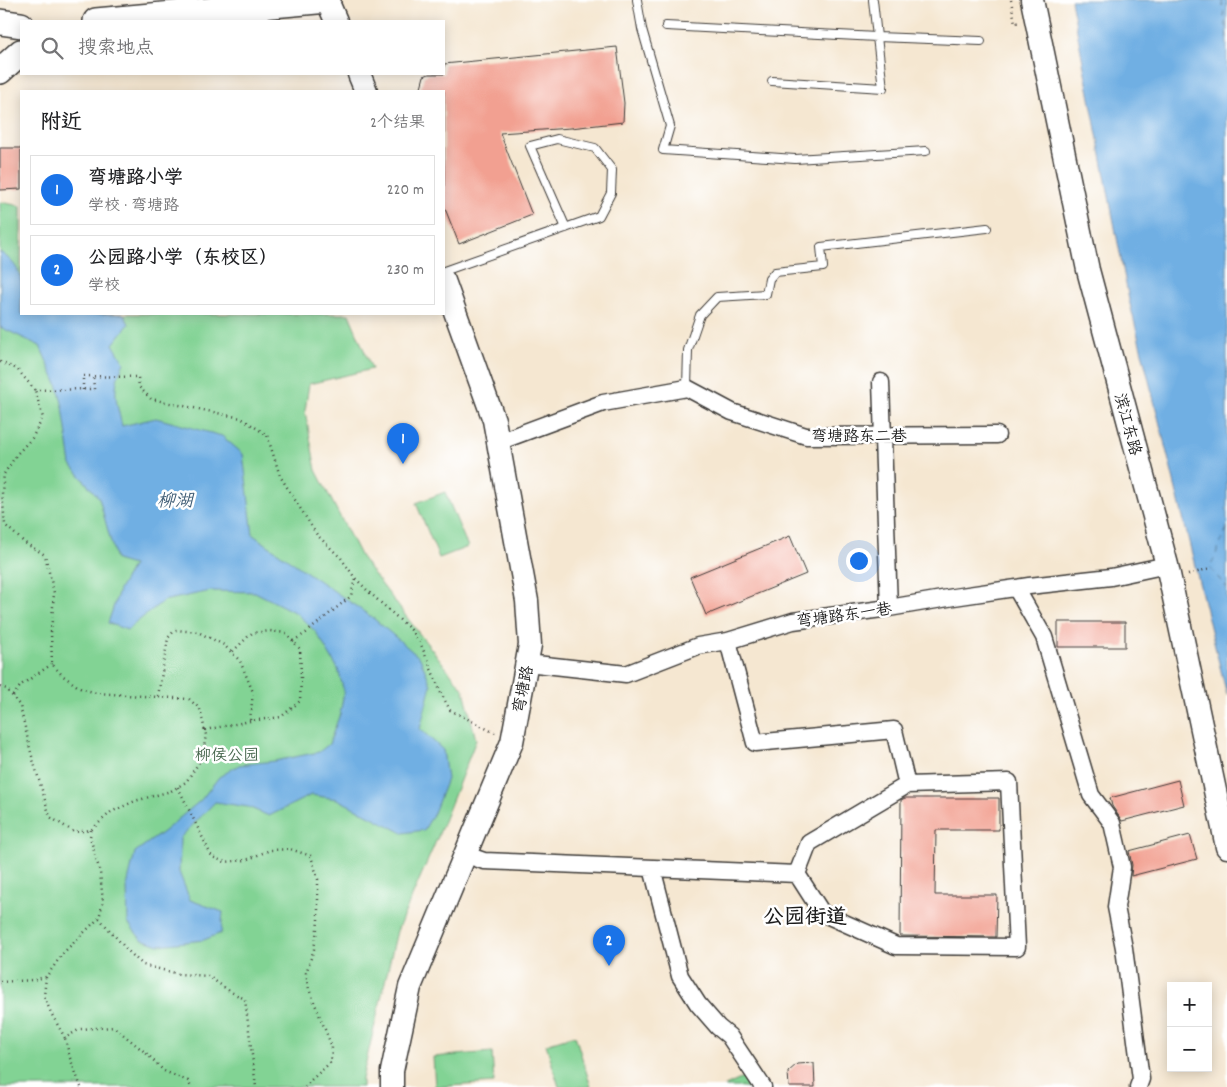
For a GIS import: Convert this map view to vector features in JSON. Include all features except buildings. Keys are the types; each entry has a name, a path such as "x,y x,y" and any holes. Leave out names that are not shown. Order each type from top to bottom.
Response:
{"main road":[{"path":"107,20 328,0"},
{"path":"0,22 20,25"},
{"path":"0,71 20,53"}],"street":[{"path":"328,0 336,20"},
{"name":"滨江东路","path":"1032,0 1088,270 1169,572 1227,847"},
{"path":"358,75 366,90"},
{"name":"弯塘路","path":"392,1087 392,1071 410,987 512,742 530,645 527,601 494,420 445,284"},
{"path":"881,382 889,608"},
{"path":"498,442 603,402 687,388"},
{"name":"弯塘路东二巷","path":"687,388 732,412 806,436 997,435"},
{"name":"弯塘路东一巷","path":"527,663 626,674 698,646 728,641 793,621 1016,588 1169,572"},
{"path":"1016,588 1044,637 1091,794 1112,823 1122,867 1116,907 1124,948 1141,1079 1138,1087"},
{"path":"728,641 755,742 894,730 907,785"},
{"path":"1008,782 1017,947 896,946 822,913 797,874 809,843 907,785 1008,782"},
{"path":"464,854 484,861 797,874"},
{"path":"652,868 680,976 698,1004 718,1027 729,1036 763,1087"}],"lane":[{"path":"636,0 642,29 670,126 663,150 795,159 926,152"},
{"path":"772,81 883,88 873,0"},
{"path":"666,26 980,41"},
{"path":"445,271 566,228 599,216 611,193 612,170 595,148 557,138 530,146 566,228"},
{"path":"687,388 688,350 700,315 717,297 766,294 769,279 775,272 822,267 821,247 987,228"}],"path":[{"path":"0,362 17,369 35,390 43,418 32,438 17,454 4,474 2,492 5,525 25,543 45,555 54,593 51,634 52,664 62,675 80,688 96,693 189,699 200,709 205,730 206,735 202,758 186,782 178,787 171,791 135,801 111,812 91,830 74,832 50,817 31,753 20,706 8,689 0,687"},
{"path":"83,390 83,376 138,377 139,388 151,399 241,418 267,435 280,476 317,535 341,558 356,578 420,642 450,710 512,742"},
{"path":"35,390 94,389 93,376"},
{"path":"1169,572 1210,568"},
{"path":"293,641 306,634 352,596 356,578"},
{"path":"158,696 168,638 175,630 198,632 224,646 240,661 253,692 250,721"},
{"path":"205,730 281,717 300,701 300,649 286,632 252,632 231,653"},
{"path":"12,696 21,685 52,664"},
{"path":"178,787 212,857 225,862 246,860 270,850 290,849 311,856 318,879 318,922 314,949 306,972 309,989 332,1047 331,1062 305,1087"},
{"path":"81,1087 65,1038 44,996 46,977 64,952 99,918 103,902 100,872 90,837 91,830"},
{"path":"99,918 143,965 179,974 208,976 245,999 256,1087"},
{"path":"0,982 46,977"},
{"path":"65,1038 80,1029 114,1027 146,1053 164,1071 188,1081 191,1087"}],"green space":[{"name":"柳侯公园","path":"0,202 20,206 20,315 349,315 372,369 309,384 305,411 316,470 361,557 464,690 476,740 437,839 397,931 362,1079 362,1087 0,1087"},
{"path":"445,492 468,547 439,558 416,503"},
{"path":"575,1035 591,1087 559,1087 546,1044"},
{"path":"492,1052 494,1083 435,1087 433,1057"},
{"path":"747,1076 754,1087 723,1087"}],"water":[{"path":"1071,0 1227,0 1227,695 1129,300"},
{"name":"柳湖","path":"0,252 15,265 19,272 20,315 124,315 129,324 113,344 124,363 117,379 116,387 122,426 156,418 222,436 243,454 253,535 373,618 420,658 431,685 420,729 443,750 447,779 434,813 424,830 403,833 337,799 311,795 269,816 248,807 215,802 180,838 179,872 190,900 223,912 221,933 204,940 159,945 141,939 128,923 127,886 135,852 163,832 201,800 219,777 239,765 275,761 319,752 329,744 340,714 344,692 338,669 316,632 296,613 255,592 211,591 163,601 127,630 108,623 119,590 133,565 116,560 99,498 71,465 63,407 58,387 40,346 0,327"}],"ferry route":[{"path":"1222,0 1227,38"},
{"path":"1227,528 1210,568 1227,588"}],"place":[{"name":"弯塘路小学","path":"403,464"},
{"name":"公园路小学（东校区）","path":"609,966"}],"district":[{"name":"公园街道","path":"805,916"}]}
